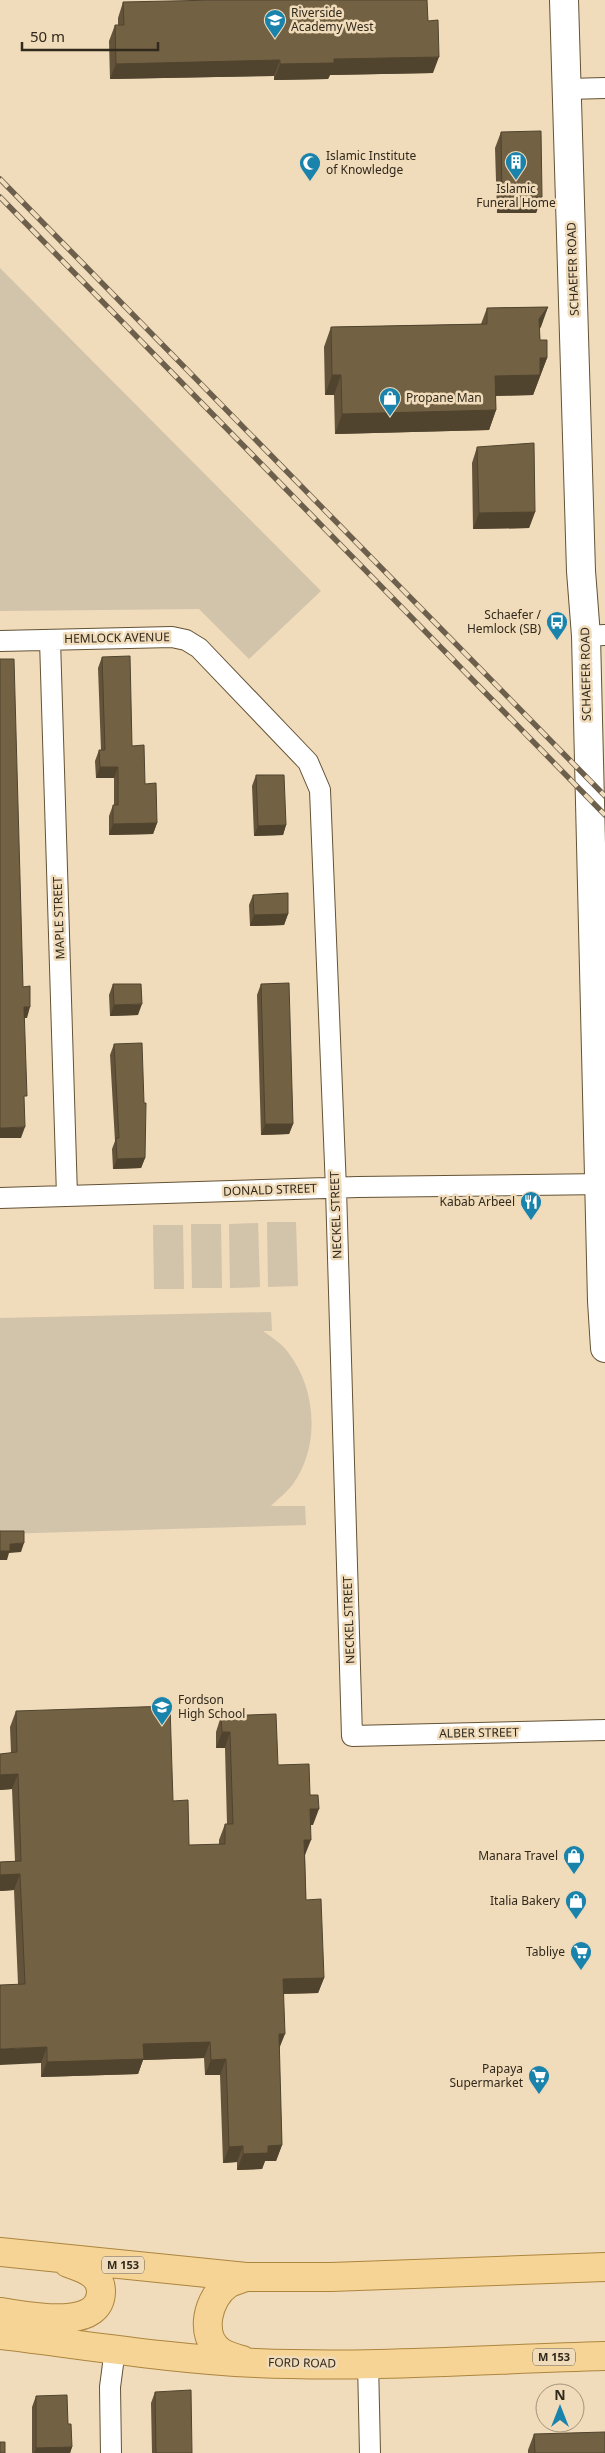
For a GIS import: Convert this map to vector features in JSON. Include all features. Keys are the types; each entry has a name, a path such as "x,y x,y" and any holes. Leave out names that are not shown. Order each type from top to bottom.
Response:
{"main road":[{"name":"SCHAEFER ROAD","path":"564,0 582,572 595,635 605,1348"},
{"name":"M 153","path":"0,2252 246,2277 605,2267"},
{"path":"0,2312 67,2319 90,2312 98,2305 101,2291 100,2284 92,2273 54,2257"},
{"path":"246,2277 229,2284 217,2294 210,2308 208,2323 211,2338 219,2351 232,2357 256,2363"},
{"name":"FORD ROAD","path":"0,2335 256,2363 605,2356"}],"street":[{"path":"567,89 605,88"},
{"name":"HEMLOCK AVENUE","path":"0,641 181,638 199,648 263,715"},
{"name":"MAPLE STREET","path":"50,640 67,1196"},
{"name":"NECKEL STREET","path":"263,715 308,762 320,790 336,1189 352,1736"},
{"name":"DONALD STREET","path":"0,1198 602,1184"},
{"name":"ALBER STREET","path":"352,1736 605,1730"},
{"path":"111,2453 110,2387 115,2349"},
{"path":"368,2362 370,2453"}],"shaded area":[{"path":"0,268 321,591 249,659 199,609 0,611"},
{"path":"267,1222 296,1222 298,1286 268,1287"},
{"path":"258,1223 260,1287 230,1288 229,1224"},
{"path":"191,1224 221,1224 222,1288 192,1288"},
{"path":"153,1225 183,1225 184,1289 154,1289"},
{"path":"271,1312 272,1331 263,1331 285,1348 297,1365 309,1399 311,1434 308,1452 302,1469 291,1487 271,1506 305,1506 306,1525 0,1534 0,1318"}],"building":[{"name":"Riverside Academy West","path":"427,0 428,21 438,20 439,57 334,59 334,63 280,64 280,60 116,64 115,25 124,25 123,2"},
{"name":"Islamic Funeral Home","path":"541,131 542,197 502,197 501,132"},
{"path":"548,307 539,319 540,340 547,340 547,358 540,358 540,375 495,376 496,410 342,414 341,375 332,375 331,327 487,324 487,308"},
{"path":"534,443 535,512 479,513 477,447"},
{"path":"130,656 132,746 144,745 145,784 156,783 157,823 113,824 113,805 118,805 118,767 100,767 99,750 105,750 102,657"},
{"path":"0,659 14,659 23,987 30,986 30,1007 24,1007 27,1096 24,1096 25,1127 0,1128"},
{"path":"256,775 284,775 286,825 258,826"},
{"path":"288,893 288,914 254,915 253,895"},
{"path":"289,983 293,1124 265,1124 261,984"},
{"path":"113,984 141,984 142,1004 114,1005"},
{"path":"142,1043 144,1103 146,1103 145,1158 117,1159 116,1138 119,1138 114,1044"},
{"path":"0,1531 24,1531 24,1543 10,1544 10,1551 0,1551"},
{"path":"170,1706 173,1801 188,1800 189,1845 225,1844 225,1824 233,1824 230,1732 222,1732 221,1716 276,1714 278,1765 309,1764 310,1795 318,1795 319,1809 310,1809 311,1840 304,1840 306,1900 321,1899 324,1978 283,1979 285,2034 279,2034 282,2145 268,2146 268,2153 243,2154 243,2146 229,2147 226,2059 211,2060 210,2042 143,2044 144,2059 47,2062 47,2047 0,2049 0,1985 25,1984 20,1874 0,1875 0,1862 21,1861 18,1774 0,1775 0,1754 17,1752 16,1711"},
{"path":"191,2390 192,2453 156,2453 155,2392"},
{"path":"67,2395 68,2424 71,2424 72,2447 36,2448 36,2396"},
{"path":"605,2432 605,2453 535,2453 534,2434"},
{"path":"0,2442 5,2442 5,2453 0,2453"}],"railway":[{"path":"0,179 605,796"},
{"path":"0,197 605,815"}],"place":[{"name":"Riverside Academy West","path":"275,39"},
{"name":"Islamic Funeral Home","path":"516,181"},
{"name":"Islamic Institute of Knowledge","path":"310,182"},
{"name":"Propane Man","path":"390,417"},
{"name":"Schaefer / Hemlock (SB)","path":"557,641"},
{"name":"Kabab Arbeel","path":"531,1221"},
{"name":"Fordson High School","path":"162,1726"},
{"name":"Manara Travel","path":"574,1875"},
{"name":"Italia Bakery","path":"576,1920"},
{"name":"Tabliye","path":"581,1971"},
{"name":"Papaya Supermarket","path":"539,2095"}]}
